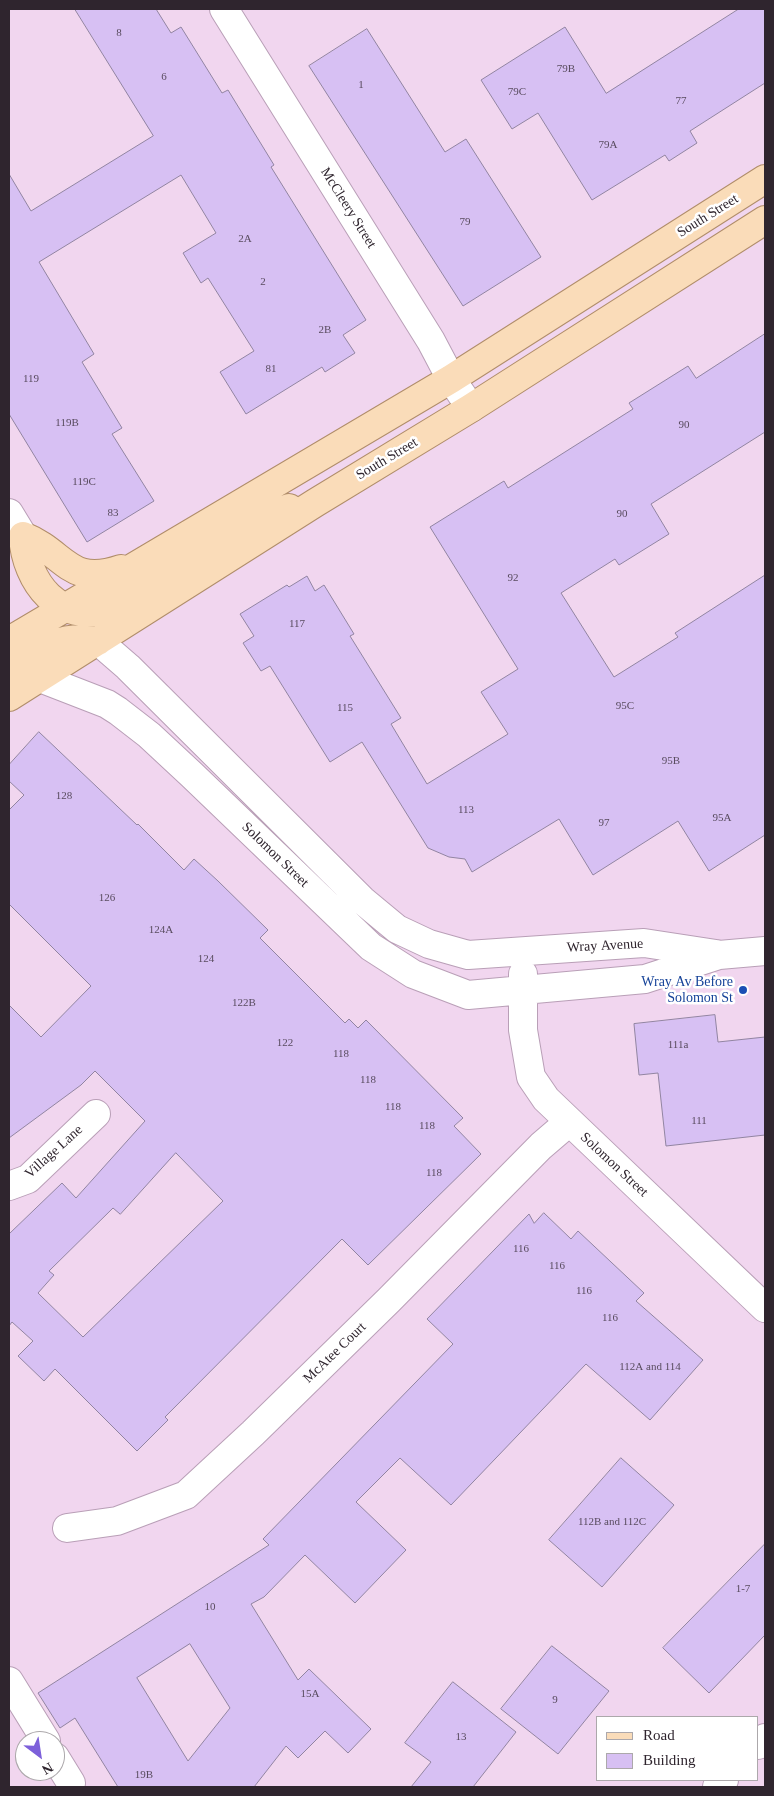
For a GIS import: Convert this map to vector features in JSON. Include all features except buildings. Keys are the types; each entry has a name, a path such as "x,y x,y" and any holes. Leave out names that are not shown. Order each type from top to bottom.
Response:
{"main road":[{"name":"South Street","path":"19,636 77,607 140,562 451,379 765,179"},
{"name":"South Street","path":"9,697 315,503 471,408 765,220"},
{"path":"23,536 26,560 45,593 77,607 110,608 253,520 292,507 315,503"},
{"path":"23,536 37,542 60,558 73,571 87,574 110,573 140,562"},
{"path":"60,558 77,607 98,641"},
{"path":"19,636 34,618 38,600 34,576"},
{"path":"9,669 39,650 59,642 84,638 98,641"}],"street":[{"name":"McCleery Street","path":"224,9 426,333 451,379 471,408"},
{"path":"9,513 23,536"},
{"path":"98,641 128,667 362,900 398,929 429,944 468,955 520,951"},
{"name":"Solomon Street","path":"40,678 106,704 149,735 371,947 392,962 413,974 468,995 524,991"},
{"name":"Wray Avenue","path":"520,951 644,942 720,955"},
{"name":"Solomon Street","path":"520,951 524,991 523,1030 531,1077 546,1099 765,1308"},
{"name":"Wray Avenue","path":"524,991 646,979 720,955 765,951"},
{"name":"Village Lane","path":"9,1186 28,1179 96,1114"},
{"name":"McAtee Court","path":"68,1528 117,1521 186,1495 275,1412 541,1146 569,1122"},
{"path":"9,1681 40,1731"},
{"path":"65,1773 71,1783"}],"place":[{"name":"Wray Av Before Solomon St","path":"743,990"}]}
